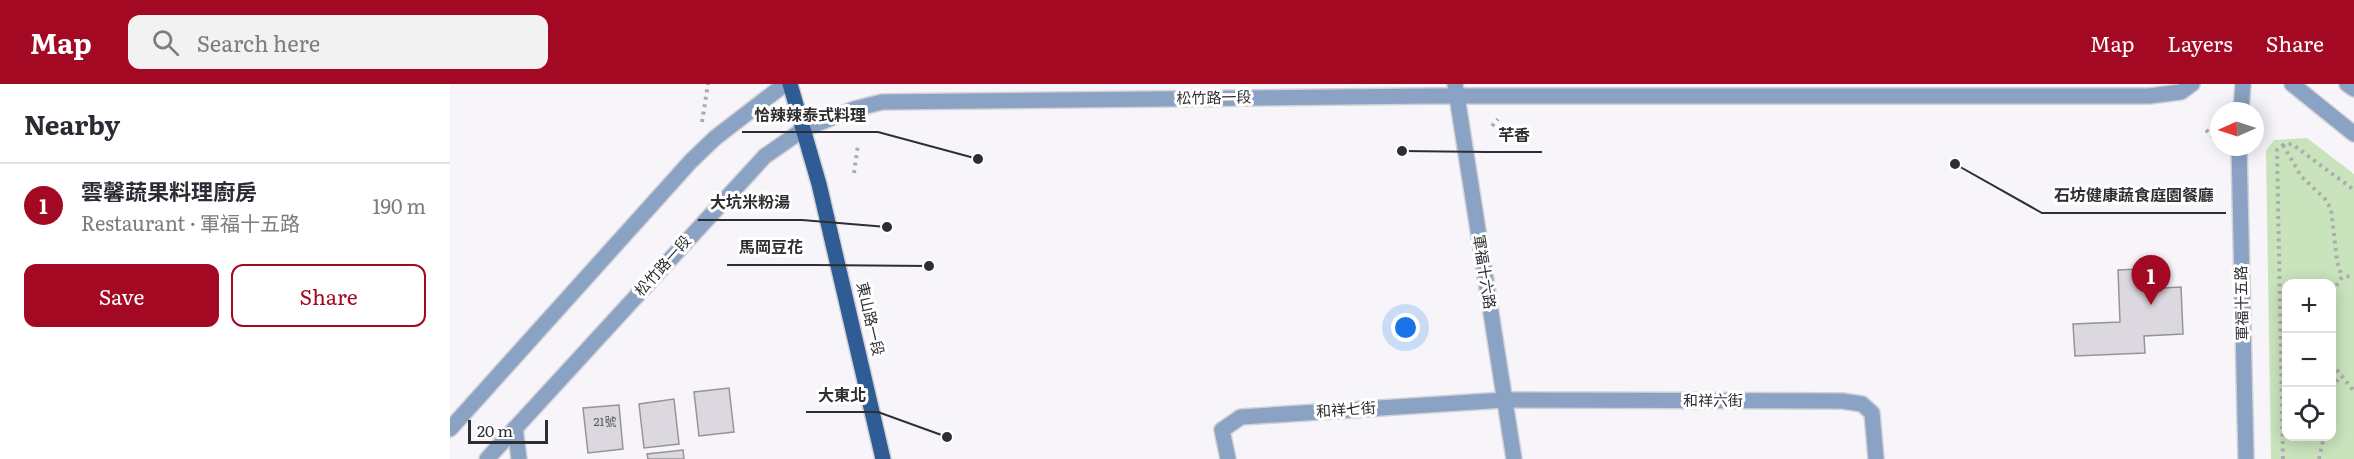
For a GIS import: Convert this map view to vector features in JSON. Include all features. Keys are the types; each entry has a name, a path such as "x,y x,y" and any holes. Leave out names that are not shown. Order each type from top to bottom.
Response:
{"main road":[{"name":"東山路一段","path":"790,84 840,267 883,459"}],"street":[{"path":"450,429 691,161 715,138 785,84"},
{"name":"松竹路一段","path":"487,459 765,156 804,129 854,109 882,102 1455,90 2149,96 2181,92 2192,84"},
{"path":"2242,102 2243,84"},
{"path":"2292,84 2354,134"},
{"path":"2348,84 2354,89"},
{"name":"軍福十六路","path":"1455,90 1514,459"},
{"name":"軍福十五路","path":"2239,156 2246,459"},
{"name":"和祥七街","path":"1228,459 1222,430 1241,417 1504,400"},
{"name":"和祥六街","path":"1504,400 1842,401 1862,404 1872,413 1876,459"},
{"path":"515,428 519,459"}],"path":[{"path":"702,125 708,84"},
{"path":"1492,126 1498,119"},
{"path":"2206,130 2210,134"},
{"path":"2283,459 2277,150 2283,145 2292,144 2354,190"},
{"path":"854,173 858,145"},
{"path":"2283,145 2301,176 2325,199 2331,209 2337,261 2343,277"},
{"path":"2336,286 2343,277 2354,276"},
{"path":"2336,371 2354,391"},
{"path":"2332,387 2340,377"},
{"path":"2319,459 2323,441"}],"green space":[{"path":"2307,138 2354,174 2354,459 2271,459 2266,151 2274,140"}],"building":[{"path":"2140,269 2142,289 2181,287 2183,334 2144,336 2145,353 2075,356 2073,324 2120,322 2118,270"},
{"path":"729,388 734,432 699,436 694,392"},
{"path":"674,399 679,444 644,448 639,404"},
{"path":"619,405 623,449 588,453 583,408"},
{"path":"683,450 684,459 648,459 647,454"}],"place":[{"name":"芊香","path":"1402,151"},
{"name":"恰辣辣泰式料理","path":"978,159"},
{"name":"石坊健康蔬食庭園餐廳","path":"1955,164"},
{"name":"大坑米粉湯","path":"887,227"},
{"name":"馬岡豆花","path":"929,266"},
{"name":"雲馨蔬果料理廚房","path":"2151,305"},
{"name":"大東北","path":"947,437"}]}
